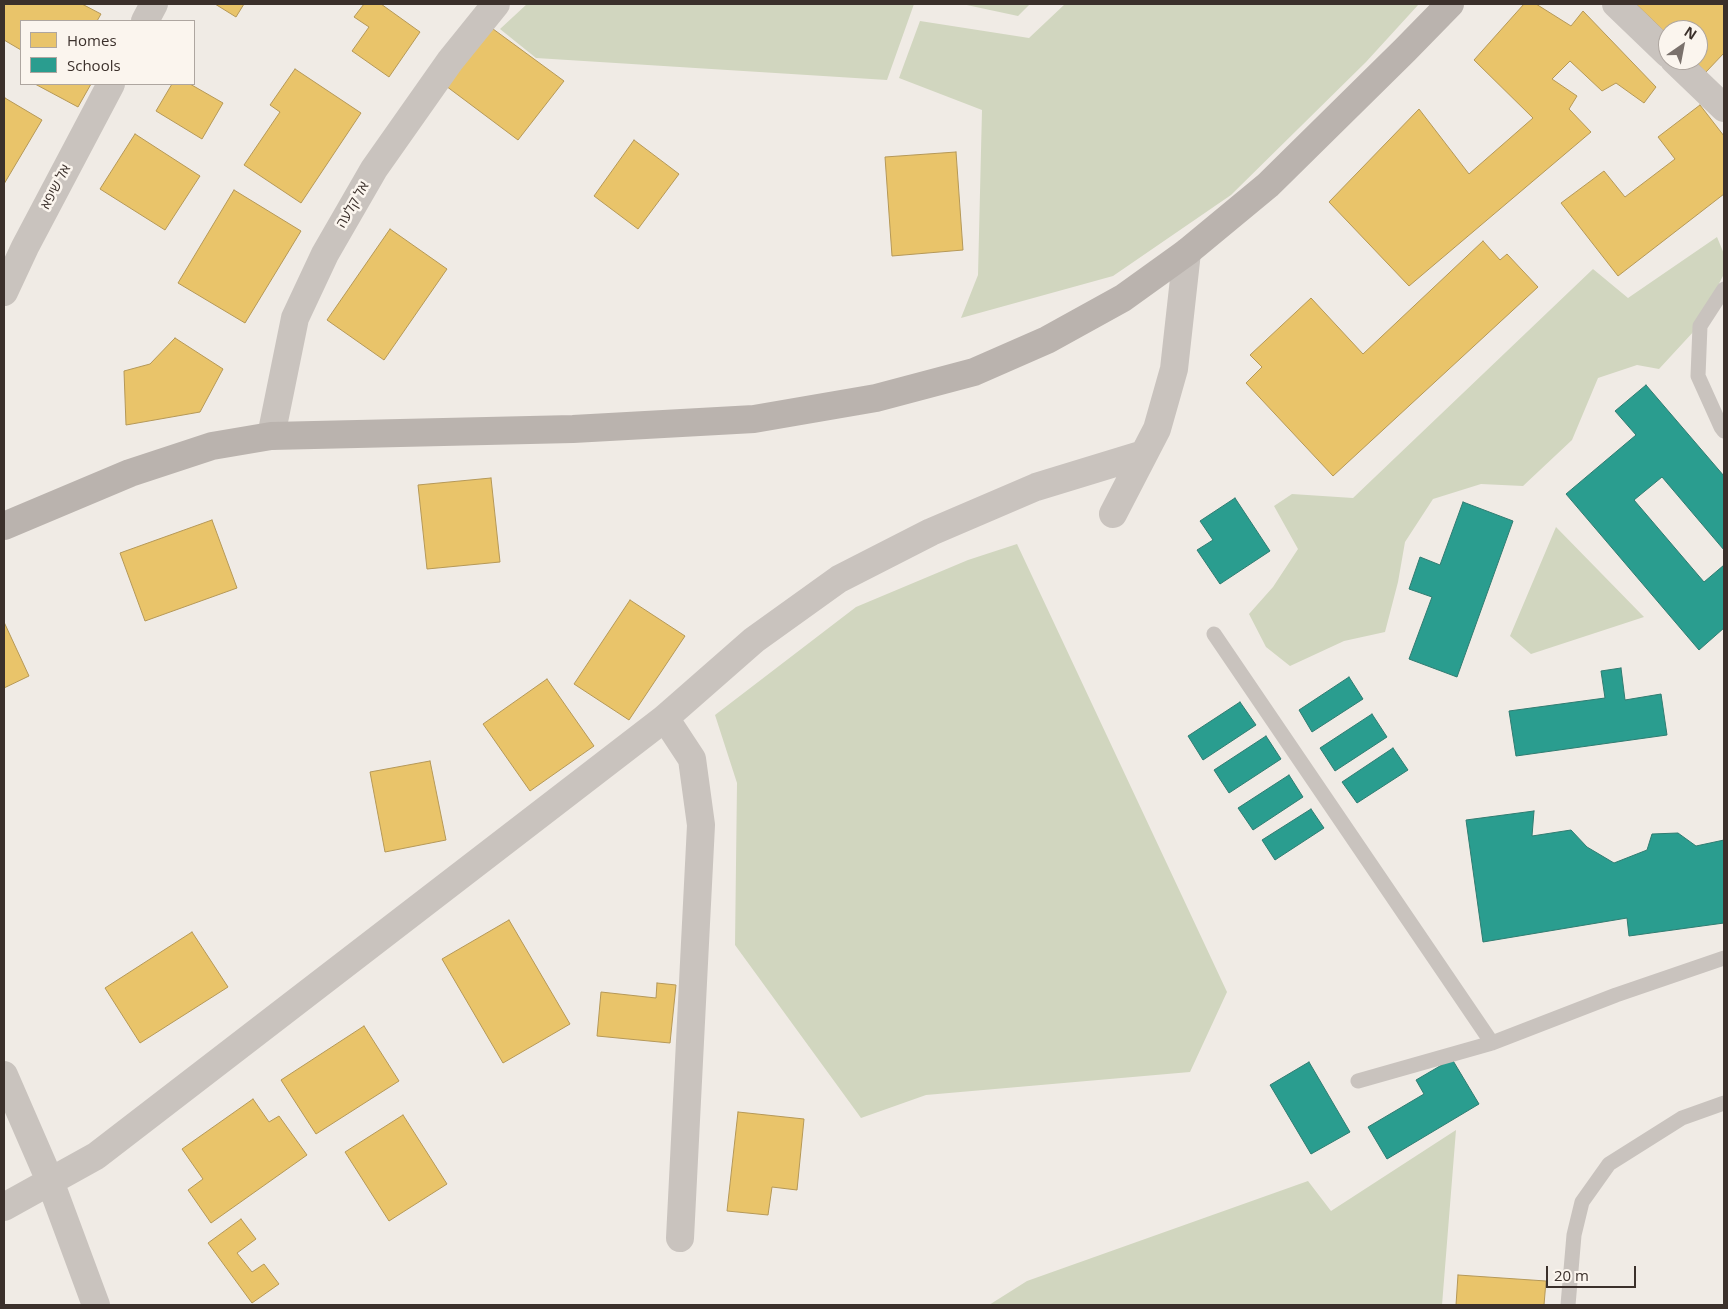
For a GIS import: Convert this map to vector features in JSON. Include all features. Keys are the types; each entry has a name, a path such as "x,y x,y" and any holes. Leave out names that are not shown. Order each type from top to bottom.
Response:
{"street":[{"path":"146,20 154,4"},
{"name":"אל קלעה","path":"271,436 295,318 325,254 374,169 450,61 496,4"},
{"path":"4,526 130,473 212,446 271,436 573,429 744,420 876,398 974,372 1047,340 1123,298 1187,252 1268,185 1450,4"},
{"path":"1616,4 1658,44"},
{"path":"1684,70 1724,108"},
{"name":"אל שיפא","path":"4,292 29,239 110,85"},
{"path":"1113,514 1157,429 1174,369 1187,252"},
{"path":"4,1207 96,1156 665,718 754,640 839,579 930,532 1036,487 1144,454"},
{"path":"665,718 692,760 701,825 680,1238"},
{"path":"4,1075 50,1181 96,1305"}],"lane":[{"path":"1724,289 1700,326 1698,376 1724,431"},
{"path":"1214,634 1492,1043"},
{"path":"1358,1081 1492,1043 1616,995 1724,958"},
{"path":"1568,1305 1574,1235 1582,1202 1609,1164 1682,1118 1724,1103"}],"green space":[{"path":"527,4 914,4 887,80 536,58 500,29"},
{"path":"962,4 1030,4 1018,16"},
{"path":"1065,4 1419,4 1366,62 1231,195 1113,276 961,318 978,275 982,110 899,78 920,21 1029,38"},
{"path":"1717,237 1724,254 1724,274 1695,330 1659,369 1637,365 1598,378 1572,440 1523,486 1481,484 1433,499 1405,542 1398,582 1385,632 1344,641 1290,666 1266,647 1249,614 1273,587 1298,549 1274,506 1292,494 1353,498 1593,269 1628,298"},
{"path":"1556,527 1644,617 1531,654 1510,636"},
{"path":"1017,544 1227,992 1190,1072 926,1095 861,1118 735,945 737,783 715,715 856,607 968,560"},
{"path":"1456,1130 1442,1305 989,1305 1027,1281 1308,1181 1331,1211"}],"building: Homes":[{"path":"4,4 82,4 101,14 98,20 20,20 20,49 4,40"},
{"path":"215,4 244,4 236,17"},
{"path":"364,4 381,4 420,32 389,77 352,51 369,27 354,17"},
{"path":"1524,4 1536,4 1571,26 1583,11 1656,87 1644,103 1616,83 1602,91 1570,61 1552,79 1577,96 1569,109 1591,132 1409,286 1329,202 1419,109 1469,174 1533,118 1474,60"},
{"path":"1636,4 1724,4 1724,53 1708,70 1708,20 1658,20 1658,25"},
{"path":"489,26 564,81 518,140 446,86"},
{"path":"295,69 361,113 301,203 244,165 280,112 270,105"},
{"path":"37,85 90,85 78,107"},
{"path":"171,85 192,85 223,103 202,139 156,111"},
{"path":"5,98 42,120 4,184 4,100"},
{"path":"1700,105 1724,136 1724,194 1618,276 1561,203 1604,171 1625,197 1675,159 1658,137"},
{"path":"135,134 200,176 165,230 100,189"},
{"path":"634,140 679,174 638,229 594,196"},
{"path":"956,152 963,250 892,256 885,157"},
{"path":"234,190 301,231 245,323 178,283"},
{"path":"390,229 447,269 384,360 327,320"},
{"path":"1483,241 1500,260 1507,254 1538,287 1333,476 1246,383 1262,367 1250,355 1311,298 1363,354"},
{"path":"175,338 223,369 200,412 126,425 124,371 150,364"},
{"path":"491,478 500,562 427,569 418,485"},
{"path":"212,520 237,588 145,621 120,553"},
{"path":"630,600 685,636 629,720 574,684"},
{"path":"4,622 29,676 4,688"},
{"path":"547,679 594,746 530,791 483,724"},
{"path":"430,761 446,840 385,852 370,772"},
{"path":"509,920 570,1024 503,1063 442,959"},
{"path":"192,932 228,987 140,1043 105,988"},
{"path":"657,983 676,985 670,1043 597,1036 601,992 656,998"},
{"path":"364,1026 399,1081 316,1134 281,1080"},
{"path":"253,1099 269,1122 279,1116 307,1155 211,1223 188,1190 203,1179 182,1149"},
{"path":"738,1112 804,1119 797,1190 772,1187 768,1215 727,1211"},
{"path":"403,1115 447,1184 389,1221 345,1152"},
{"path":"241,1219 256,1239 237,1253 252,1272 264,1264 279,1284 252,1303 208,1243"},
{"path":"1458,1275 1546,1281 1544,1305 1456,1305"}],"building: Schools":[{"path":"1646,385 1724,476 1724,550 1662,477 1634,500 1704,582 1724,565 1724,628 1699,650 1566,494 1636,435 1615,411"},
{"path":"1235,498 1270,551 1220,584 1197,550 1213,540 1200,521"},
{"path":"1463,502 1513,521 1457,677 1409,659 1432,597 1409,589 1420,557 1440,565"},
{"path":"1621,668 1625,700 1661,694 1667,735 1516,756 1509,711 1605,698 1601,671"},
{"path":"1349,677 1363,699 1312,732 1299,710"},
{"path":"1240,702 1256,725 1203,760 1188,736"},
{"path":"1372,714 1387,737 1335,771 1320,748"},
{"path":"1266,736 1281,759 1229,793 1214,770"},
{"path":"1393,748 1408,770 1357,803 1342,782"},
{"path":"1289,775 1303,797 1253,830 1238,808"},
{"path":"1311,809 1324,828 1275,860 1262,840"},
{"path":"1534,811 1532,836 1571,830 1587,847 1614,863 1647,850 1652,834 1678,833 1696,846 1724,840 1724,923 1629,936 1627,918 1483,942 1466,820"},
{"path":"1452,1059 1479,1104 1387,1159 1368,1127 1424,1094 1416,1080"},
{"path":"1309,1062 1350,1132 1311,1154 1270,1085"}]}
